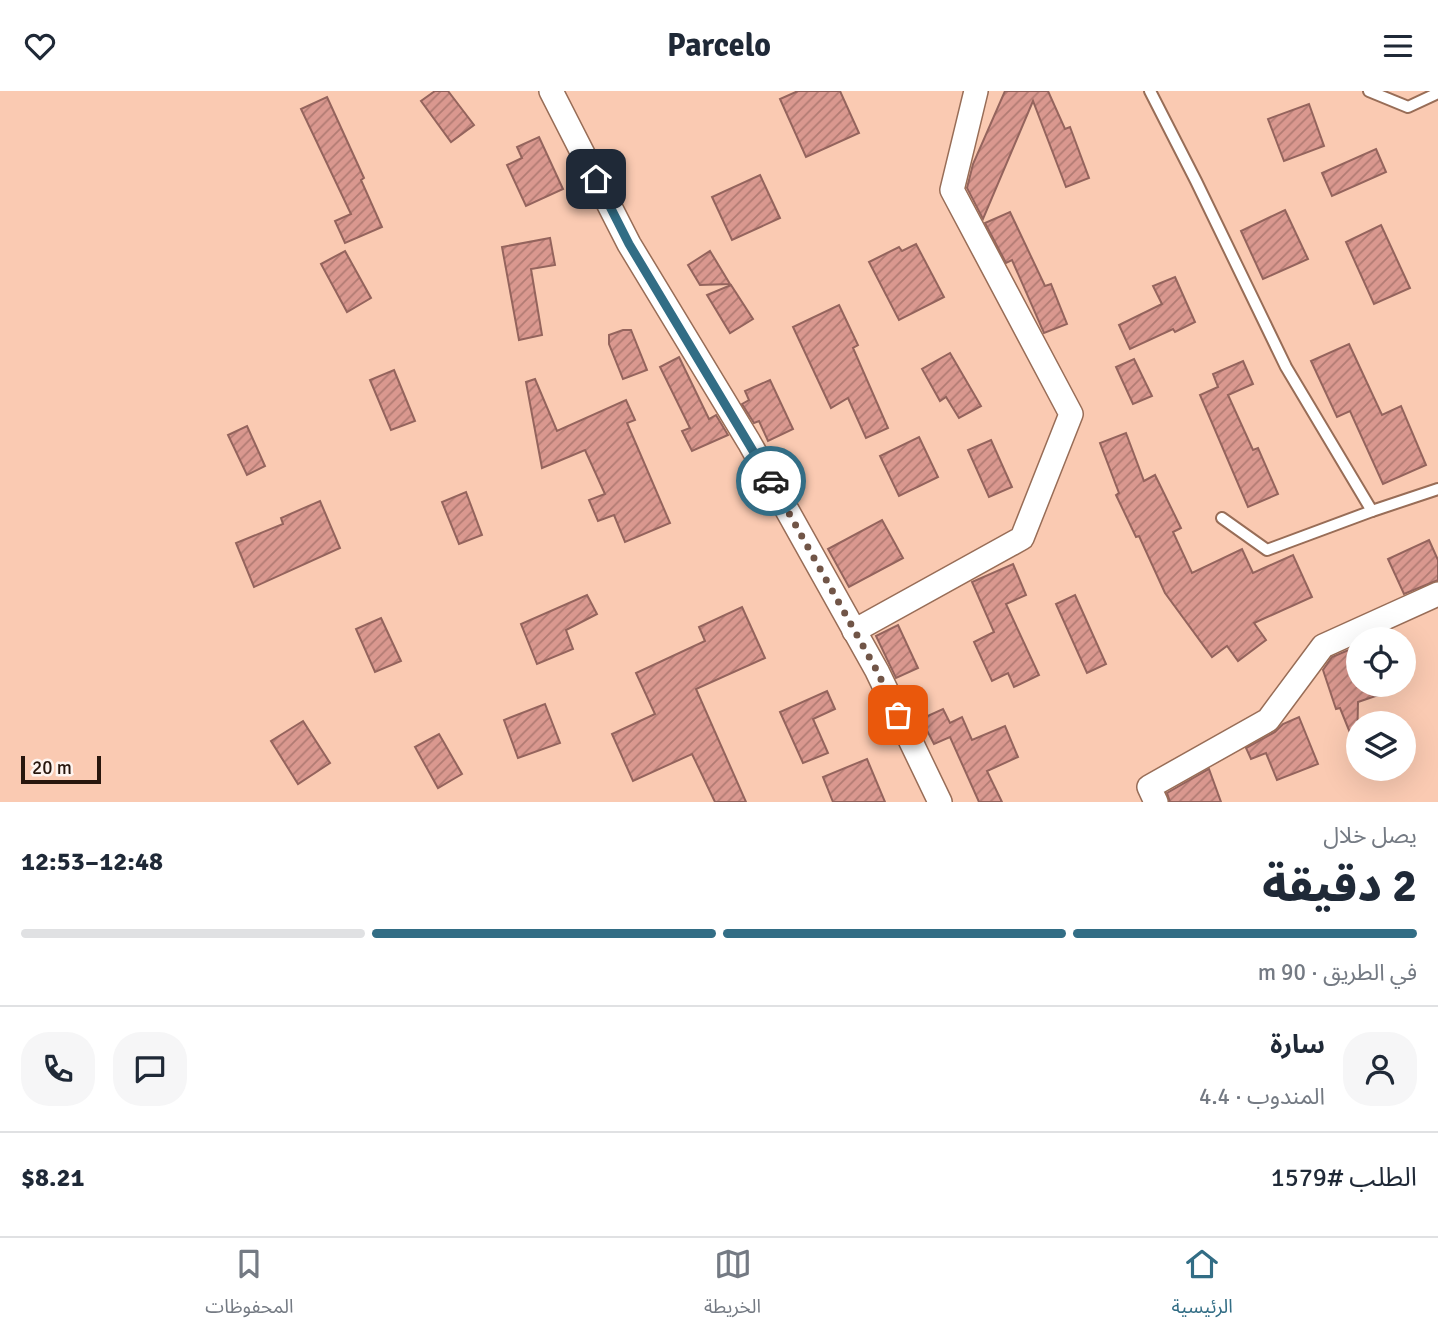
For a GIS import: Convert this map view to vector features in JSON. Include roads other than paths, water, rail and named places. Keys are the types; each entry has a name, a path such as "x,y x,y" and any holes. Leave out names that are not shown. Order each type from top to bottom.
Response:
{"street":[{"path":"551,91 629,244 749,442 877,671 940,802"},
{"path":"854,631 1022,538 1072,414 952,190 976,91"},
{"path":"1156,802 1149,787 1268,720 1323,646 1438,594"}],"lane":[{"path":"1150,91 1286,367 1372,511"},
{"path":"1369,91 1408,107 1438,93"},
{"path":"1222,518 1267,550 1438,489"}]}
